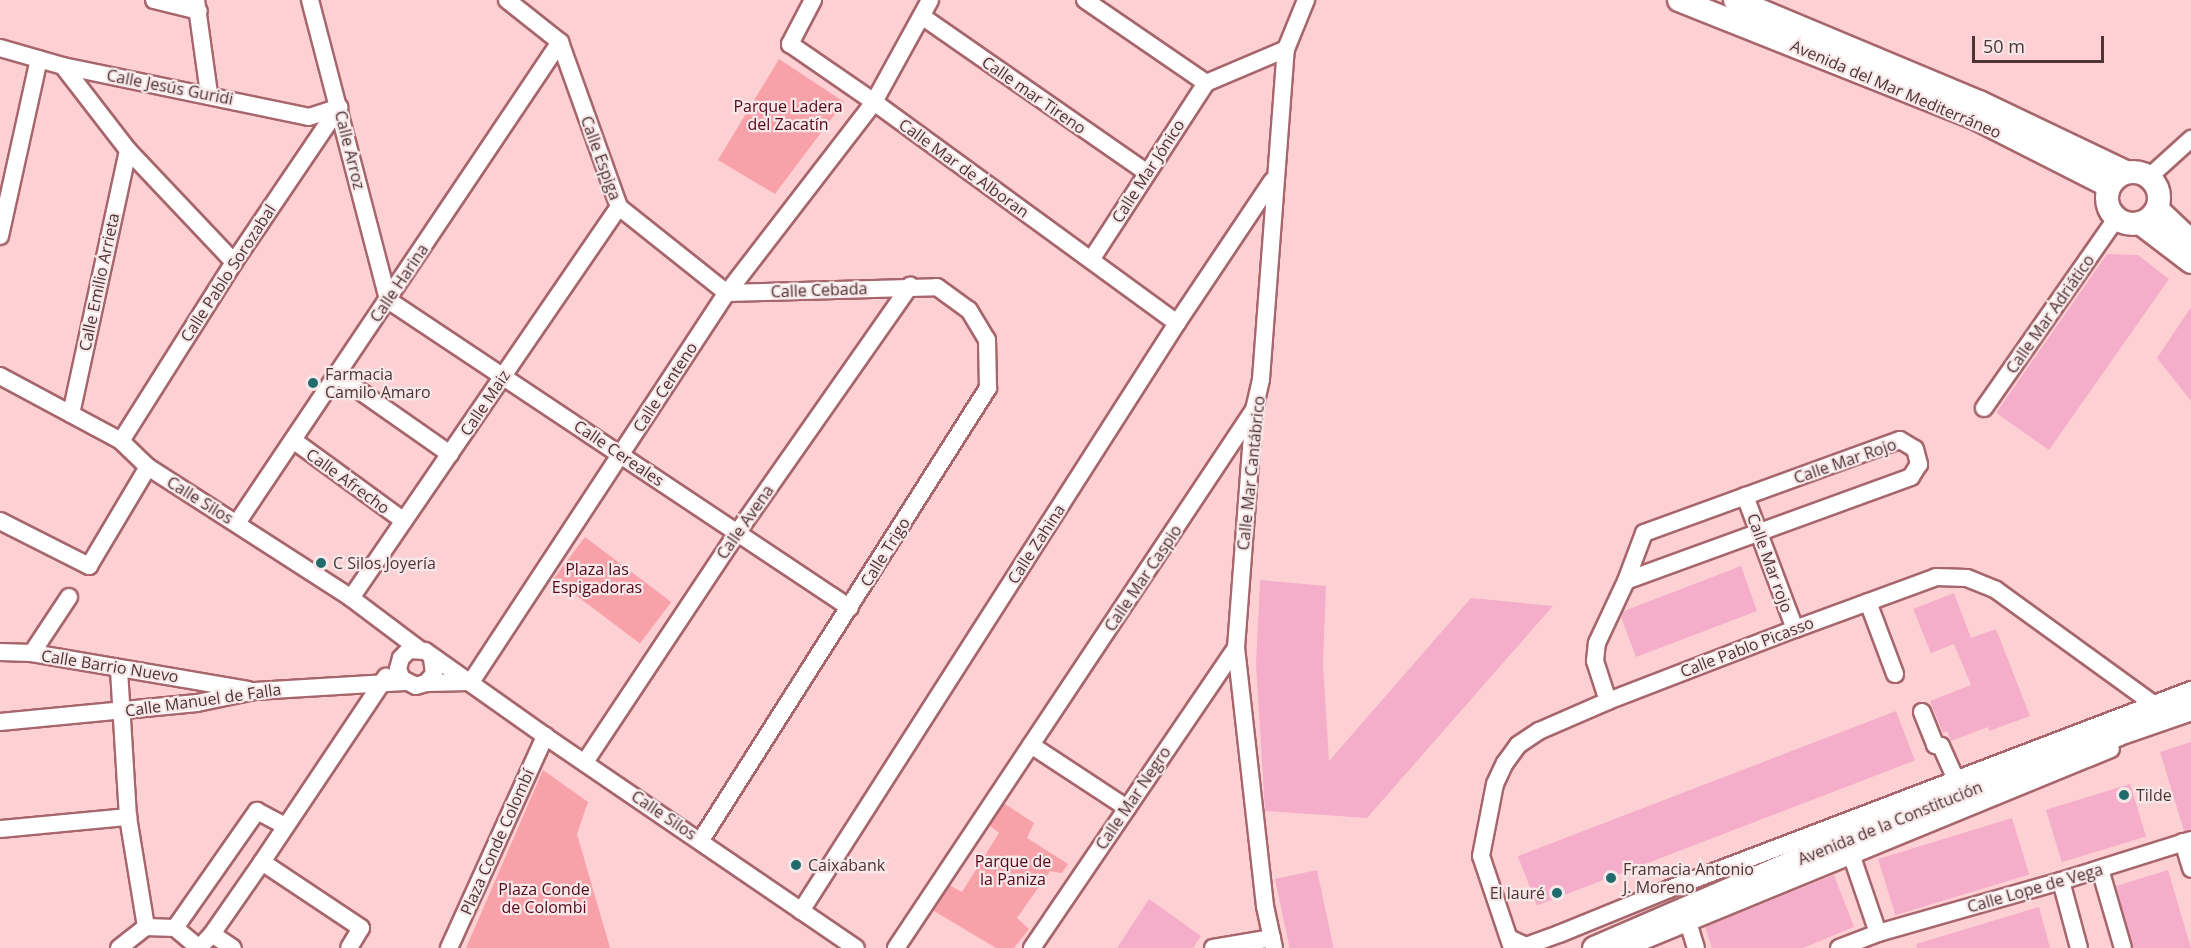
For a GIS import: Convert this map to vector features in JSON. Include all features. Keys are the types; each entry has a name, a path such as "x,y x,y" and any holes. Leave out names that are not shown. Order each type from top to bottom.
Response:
{"main road":[{"name":"Avenida del Mar Mediterráneo","path":"1679,0 1973,117 2117,179"},
{"name":"Avenida del Mar Mediterráneo","path":"1735,0 1979,102 2117,179"},
{"path":"2134,171 2149,177 2158,192 2148,216 2132,224 2116,219 2107,204 2117,179 2134,171"},
{"path":"2148,216 2191,241"},
{"path":"2148,216 2191,262"},
{"name":"Avenida de la Constitución","path":"1594,948 1845,839 2118,734 2191,709"}],"street":[{"path":"154,0 197,6 210,94"},
{"name":"Calle Arroz","path":"310,0 388,300"},
{"path":"507,0 560,42"},
{"name":"Calle Mar de Alboran","path":"813,0 789,44 874,102 1177,323"},
{"name":"Calle Centeno","path":"471,682 727,293 874,102 923,17 930,0"},
{"path":"1085,0 1206,83 1286,48"},
{"name":"Calle Mar Cantábrico","path":"1273,943 1265,906 1236,648 1254,410 1261,379 1274,178 1286,48 1306,0"},
{"name":"Calle mar Tireno","path":"923,17 1146,172"},
{"name":"Calle Espiga","path":"560,42 619,207 727,293"},
{"name":"Calle Harina","path":"237,523 560,42"},
{"name":"Calle Jesús Guridi","path":"0,48 63,66 210,94 309,117 339,107"},
{"path":"0,236 39,59"},
{"path":"63,66 128,150 234,262"},
{"name":"Calle Mar Jónico","path":"1090,260 1206,83"},
{"name":"Calle Pablo Sorozabal","path":"121,441 234,262 339,107"},
{"path":"2149,177 2191,139"},
{"name":"Calle Emilio Arrieta","path":"71,414 128,150"},
{"name":"Calle Zahina","path":"801,911 1177,323 1274,178"},
{"name":"Calle Maiz","path":"351,598 619,207"},
{"name":"Calle Mar Adriático","path":"1984,408 2116,219"},
{"name":"Calle Cebada","path":"727,293 910,286"},
{"name":"Calle Avena","path":"585,762 737,533 910,286"},
{"name":"Calle Trigo","path":"701,840 988,388 987,340 969,310 937,287 910,286"},
{"name":"Calle Cereales","path":"388,300 850,608"},
{"path":"337,375 450,454"},
{"name":"Calle Silos","path":"0,376 121,441 147,467 237,523 396,630 414,656 471,682 545,736 701,840 856,948"},
{"name":"Calle Mar Caspio","path":"896,948 1254,410"},
{"name":"Calle Afrecho","path":"293,440 404,521"},
{"name":"Calle Mar Rojo","path":"1608,701 1595,661 1597,643 1626,581 1644,533 1900,440 1915,449 1918,464 1911,477 1626,581"},
{"path":"0,521 89,566 147,467"},
{"name":"Calle Mar rojo","path":"1745,496 1795,629"},
{"name":"Calle Pablo Picasso","path":"1512,943 1481,856 1495,784 1505,763 1528,736 1608,701 1795,629 1936,577 1967,578 1996,590 2152,704"},
{"path":"32,653 69,597"},
{"path":"1868,602 1895,675"},
{"name":"Calle Mar Negro","path":"1032,948 1236,648"},
{"name":"Calle Barrio Nuevo","path":"0,652 32,653 119,670 198,680 255,691"},
{"path":"414,656 435,669 426,683"},
{"path":"405,682 399,674 414,656"},
{"path":"118,948 146,927 175,928 199,948 212,934 262,862 381,682 414,656"},
{"path":"119,670 119,711 128,817 146,927"},
{"name":"Calle Manuel de Falla","path":"0,722 197,703 255,691 381,682 405,682 416,686 426,683"},
{"path":"426,683 471,682"},
{"name":"Avenida de la Constitución","path":"1512,943 1526,946 1669,889 2191,690"},
{"path":"1922,711 1935,745 1941,746 1956,780"},
{"name":"Avenida de la Constitución","path":"1626,948 1852,857 2191,715"},
{"name":"Plaza Conde Colombí","path":"449,948 545,736"},
{"path":"1031,745 1127,808"},
{"path":"175,928 257,811 285,826"},
{"path":"0,829 128,817"},
{"path":"2187,841 2191,869"},
{"name":"Calle Lope de Vega","path":"1839,948 1878,933 2061,881 2187,841"},
{"path":"1852,857 1878,933"},
{"path":"262,862 361,928 349,948"},
{"path":"2100,868 2123,948"},
{"path":"2061,881 2079,948"},
{"name":"Avenida de la Constitución","path":"1556,948 1669,889"},
{"path":"1688,922 1696,948"},
{"path":"212,934 233,948"},
{"path":"1214,948 1273,943"}],"green space":[{"name":"Parque Ladera del Zacatín","path":"779,59 844,102 775,194 718,160"},
{"name":"Plaza las Espigadoras","path":"585,537 671,602 640,644 554,579"},
{"name":"Plaza Conde de Colombi","path":"543,770 588,802 577,834 610,948 466,948"},
{"name":"Parque de la Paniza","path":"1002,802 1034,823 1027,838 1068,864 1062,873 1050,871 1017,918 1029,929 1014,948 996,948 934,911 949,885 962,892 999,833 989,825"}],"building":[{"path":"2107,254 2138,255 2169,279 2049,450 1996,413"},
{"path":"2191,307 2191,401 2157,358"},
{"path":"1741,566 1757,611 1636,657 1621,617 1624,611"},
{"path":"1260,580 1326,586 1323,665 1329,761 1471,598 1553,606 1367,818 1265,811 1256,664"},
{"path":"1954,593 1971,638 1996,629 2030,716 1989,731 1988,727 1951,741 1947,731 1943,733 1930,701 1971,685 1954,644 1931,653 1913,609"},
{"path":"1896,711 1915,760 1537,906 1518,856"},
{"path":"2191,742 2191,830 2184,831 2160,752"},
{"path":"2130,784 2146,837 2062,862 2046,810"},
{"path":"2012,818 2029,874 1895,915 1878,859"},
{"path":"1317,870 1334,948 1290,948 1275,879"},
{"path":"2168,870 2191,948 2133,948 2116,886"},
{"path":"1834,875 1854,927 1803,948 1712,948 1705,927"},
{"path":"1149,899 1201,936 1193,948 1117,948"},
{"path":"2039,907 2050,948 1917,948 1916,944"}],"place":[{"name":"Farmacia Camilo Amaro","path":"313,383"},
{"name":"C Silos Joyería","path":"321,563"},
{"name":"Tilde","path":"2124,795"},
{"name":"Caixabank","path":"796,865"},
{"name":"Framacia Antonio J. Moreno","path":"1611,878"},
{"name":"El lauré","path":"1557,893"}]}
